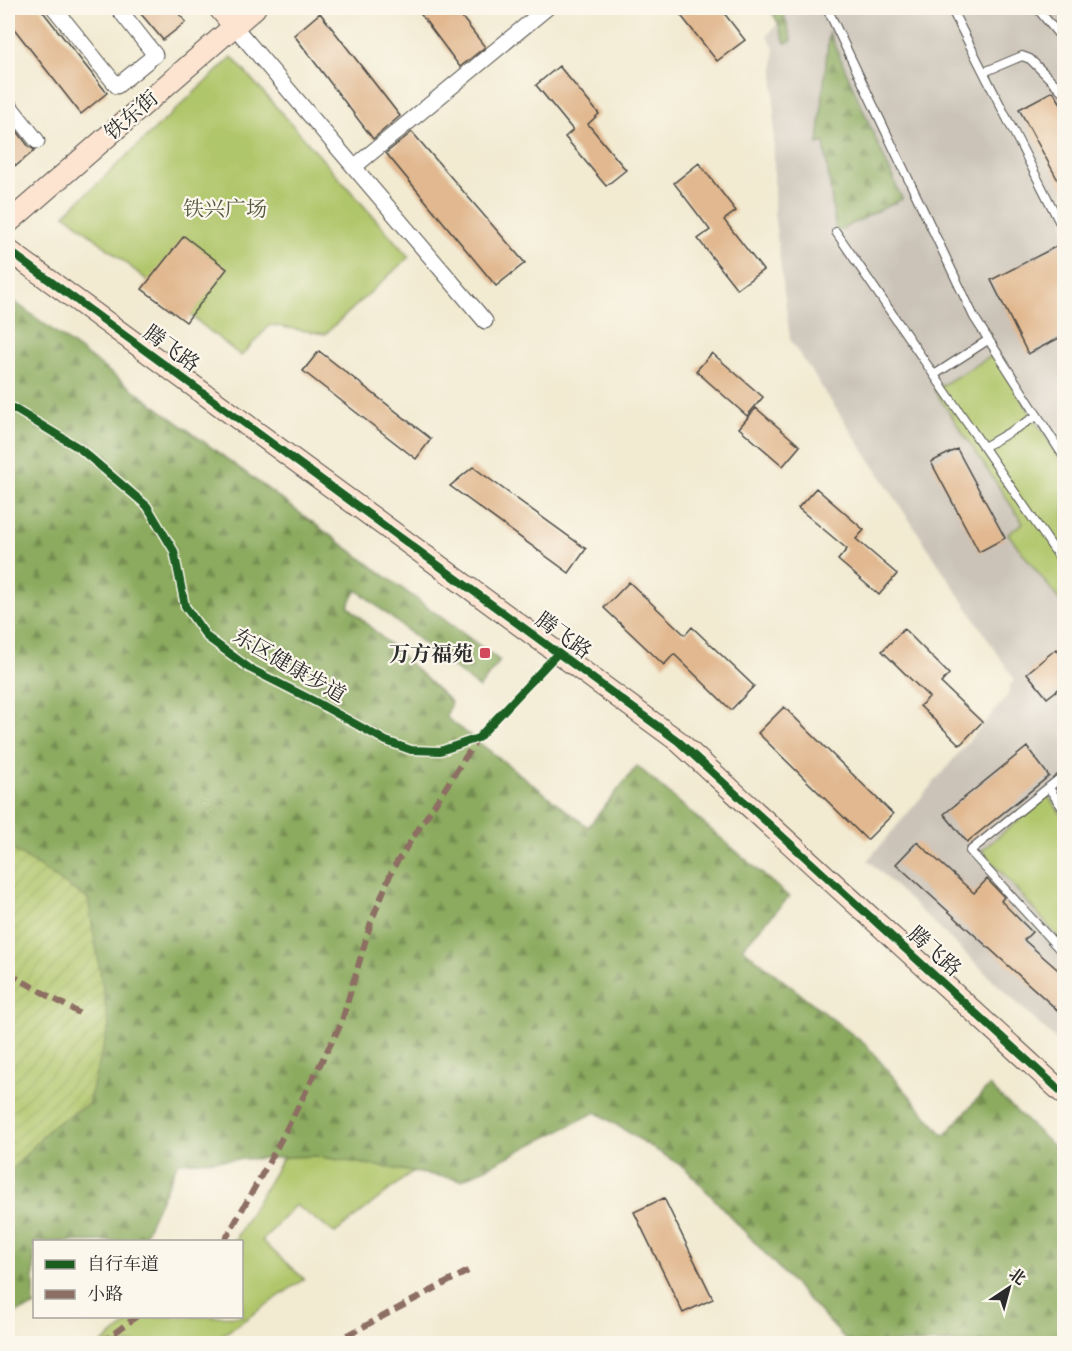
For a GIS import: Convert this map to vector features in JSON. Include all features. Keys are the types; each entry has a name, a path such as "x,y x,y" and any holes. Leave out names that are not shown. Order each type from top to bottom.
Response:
{"street":[{"path":"54,8 117,86 155,55 118,8"},
{"path":"219,8 485,321"},
{"name":"铁东街","path":"8,223 255,8"},
{"path":"354,167 547,8"},
{"path":"8,104 37,141"},
{"name":"腾飞路","path":"8,250 678,741 1062,1087"}],"lane":[{"path":"827,8 974,317 1065,457"},
{"path":"951,8 1065,231"},
{"path":"1037,8 1065,41"},
{"path":"984,72 1022,56 1030,59 1065,93"},
{"path":"836,232 1065,564"},
{"path":"934,375 988,340"},
{"path":"984,447 1037,416"},
{"path":"1065,775 970,851 1065,954"},
{"path":"1049,788 1065,810"}],"shaded area":[{"path":"769,8 1064,8 1064,1048 868,860 1008,695 1010,685 1015,680 790,339 774,213 774,47 767,36 778,23"}],"green space":[{"path":"770,8 782,8 792,41 785,43"},
{"path":"829,32 902,199 836,232 824,142 818,144"},
{"name":"铁兴广场","path":"232,57 409,257 325,334 270,325 241,356 65,214"},
{"path":"8,297 500,661 479,688 357,590 348,606 451,702 446,717 588,827 637,766 789,897 742,948 867,1046 944,1136 989,1086 1064,1156 1064,1343 849,1343 685,1168 596,1112 462,1180 315,1156 178,1162 142,1240 33,1240 33,1307 12,1314 8,1311 8,1130 85,1105 103,989 22,886 8,863"},
{"path":"993,355 1064,465 1064,606 1008,534 1023,523 934,390"},
{"path":"1048,796 1064,818 1064,944 982,850"},
{"path":"11,848 88,899 109,1026 88,1104 51,1127 8,1174 8,854"},
{"path":"294,1139 432,1156 335,1233 295,1205 262,1241 304,1279 211,1343 101,1344 135,1318 243,1318 243,1240 235,1240"}],"building":[{"path":"8,8 40,8 107,93 81,114 8,21"},
{"path":"136,8 174,8 186,22 163,40"},
{"path":"416,8 455,8 485,47 460,67"},
{"path":"675,8 720,8 745,40 717,61"},
{"path":"320,13 400,116 373,139 294,35"},
{"path":"559,66 599,114 588,124 626,170 606,186 565,137 573,130 536,85"},
{"path":"1053,91 1065,110 1065,193 1019,109"},
{"path":"8,119 29,147 35,150 16,166 8,156"},
{"path":"412,132 525,263 496,286 386,153"},
{"path":"699,163 736,211 724,220 763,270 737,289 698,239 710,230 674,183"},
{"path":"184,236 227,269 186,322 142,289"},
{"path":"1065,242 1065,335 1028,354 991,280"},
{"path":"319,351 431,439 416,459 303,371"},
{"path":"712,353 763,397 747,416 696,371"},
{"path":"756,408 800,446 783,466 739,428"},
{"path":"957,449 1005,538 979,552 931,462"},
{"path":"473,467 586,549 569,573 450,486"},
{"path":"816,488 864,530 856,539 897,574 879,595 838,560 847,549 798,508"},
{"path":"629,582 685,635 692,627 754,686 731,710 674,654 664,665 604,608"},
{"path":"904,629 949,674 941,683 982,722 960,745 920,706 929,697 882,651"},
{"path":"1056,649 1065,660 1065,684 1047,698 1027,673"},
{"path":"784,707 893,814 867,840 758,733"},
{"path":"1027,747 1049,776 967,842 944,814"},
{"path":"917,842 974,893 987,879 1004,897 1001,901 1032,932 1024,940 1065,976 1065,1017 896,864"},
{"path":"664,1198 713,1299 683,1313 634,1212"}],"marked path":[{"path":"225,1240 274,1153 341,1024 371,922 393,868 478,738"},
{"path":"8,973 79,1013"},
{"path":"331,1344 468,1271"},
{"path":"100,1344 134,1318"}],"cycle path":[{"path":"8,250 678,741 1064,1094"},
{"name":"东区健康步道","path":"8,405 79,448 147,506 174,551 185,606 207,637 249,668 386,741 411,750 440,751 478,738 558,653"}],"place":[{"name":"万方福苑","path":"485,653"}]}
